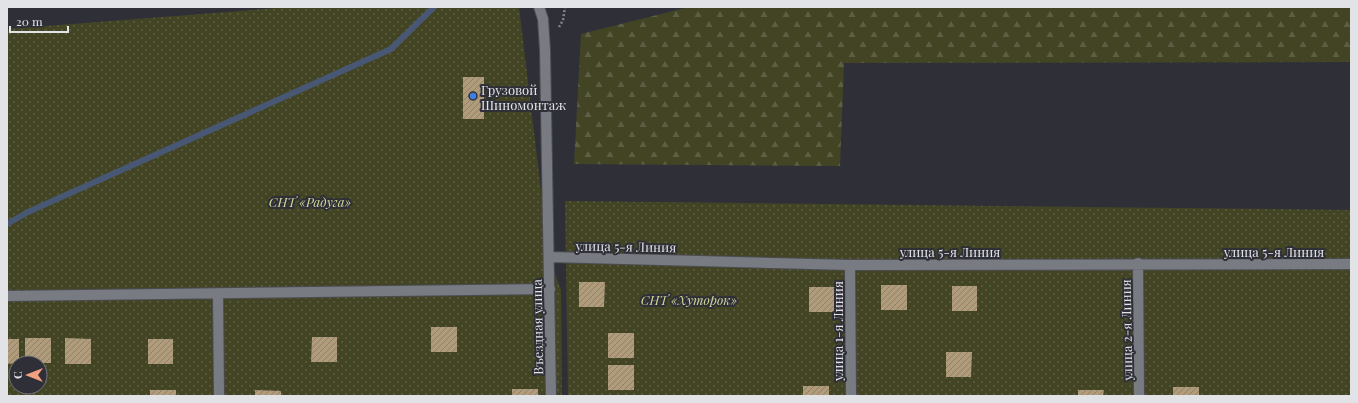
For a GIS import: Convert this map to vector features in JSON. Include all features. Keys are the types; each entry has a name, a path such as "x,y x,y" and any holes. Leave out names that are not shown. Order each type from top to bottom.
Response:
{"street":[{"path":"539,7 543,20"},
{"path":"543,20 546,7"},
{"name":"Въездная улица","path":"543,20 546,50 551,396"},
{"name":"улица 5-я Линия","path":"549,257 850,265 1138,263 1351,264"},
{"name":"улица 2-я Линия","path":"1138,263 1139,396"},
{"name":"улица 1-я Линия","path":"850,265 851,396"},
{"path":"7,296 550,289"},
{"path":"218,294 219,396"}],"green space":[{"name":"СНТ «Радуга»","path":"291,7 519,7 549,257 561,290 562,396 7,396 7,29"},
{"path":"689,7 1351,7 1351,62 844,63 840,166 574,164 581,34"},
{"name":"СНТ «Хуторок»","path":"565,201 1351,210 1351,396 568,396"}],"building":[{"path":"463,77 484,77 484,119 463,119"},
{"path":"579,282 605,282 604,307 579,307"},
{"path":"881,285 907,285 907,310 881,310"},
{"path":"952,286 977,286 977,311 952,311"},
{"path":"809,287 835,287 835,312 809,312"},
{"path":"431,327 457,327 457,352 431,352"},
{"path":"608,333 634,333 634,358 608,358"},
{"path":"312,337 337,337 337,362 311,362"},
{"path":"25,338 51,338 51,363 48,363 48,355 25,355"},
{"path":"65,338 91,339 91,364 65,364"},
{"path":"7,339 19,339 19,355 8,355 7,364"},
{"path":"148,339 173,339 173,364 148,364"},
{"path":"946,352 972,352 971,377 946,377"},
{"path":"608,365 634,365 634,390 608,390"},
{"path":"803,386 829,386 829,396 803,396"},
{"path":"1173,387 1199,387 1199,396 1173,396"},
{"path":"512,389 538,389 538,396 512,396"},
{"path":"150,390 176,390 176,396 150,396"},
{"path":"255,390 281,391 281,396 255,396"},
{"path":"1078,390 1104,390 1103,396 1078,396"}],"waterway":[{"path":"7,224 28,212 391,49 434,7"}],"place":[{"name":"Грузовой Шиномонтаж","path":"473,96"}]}
